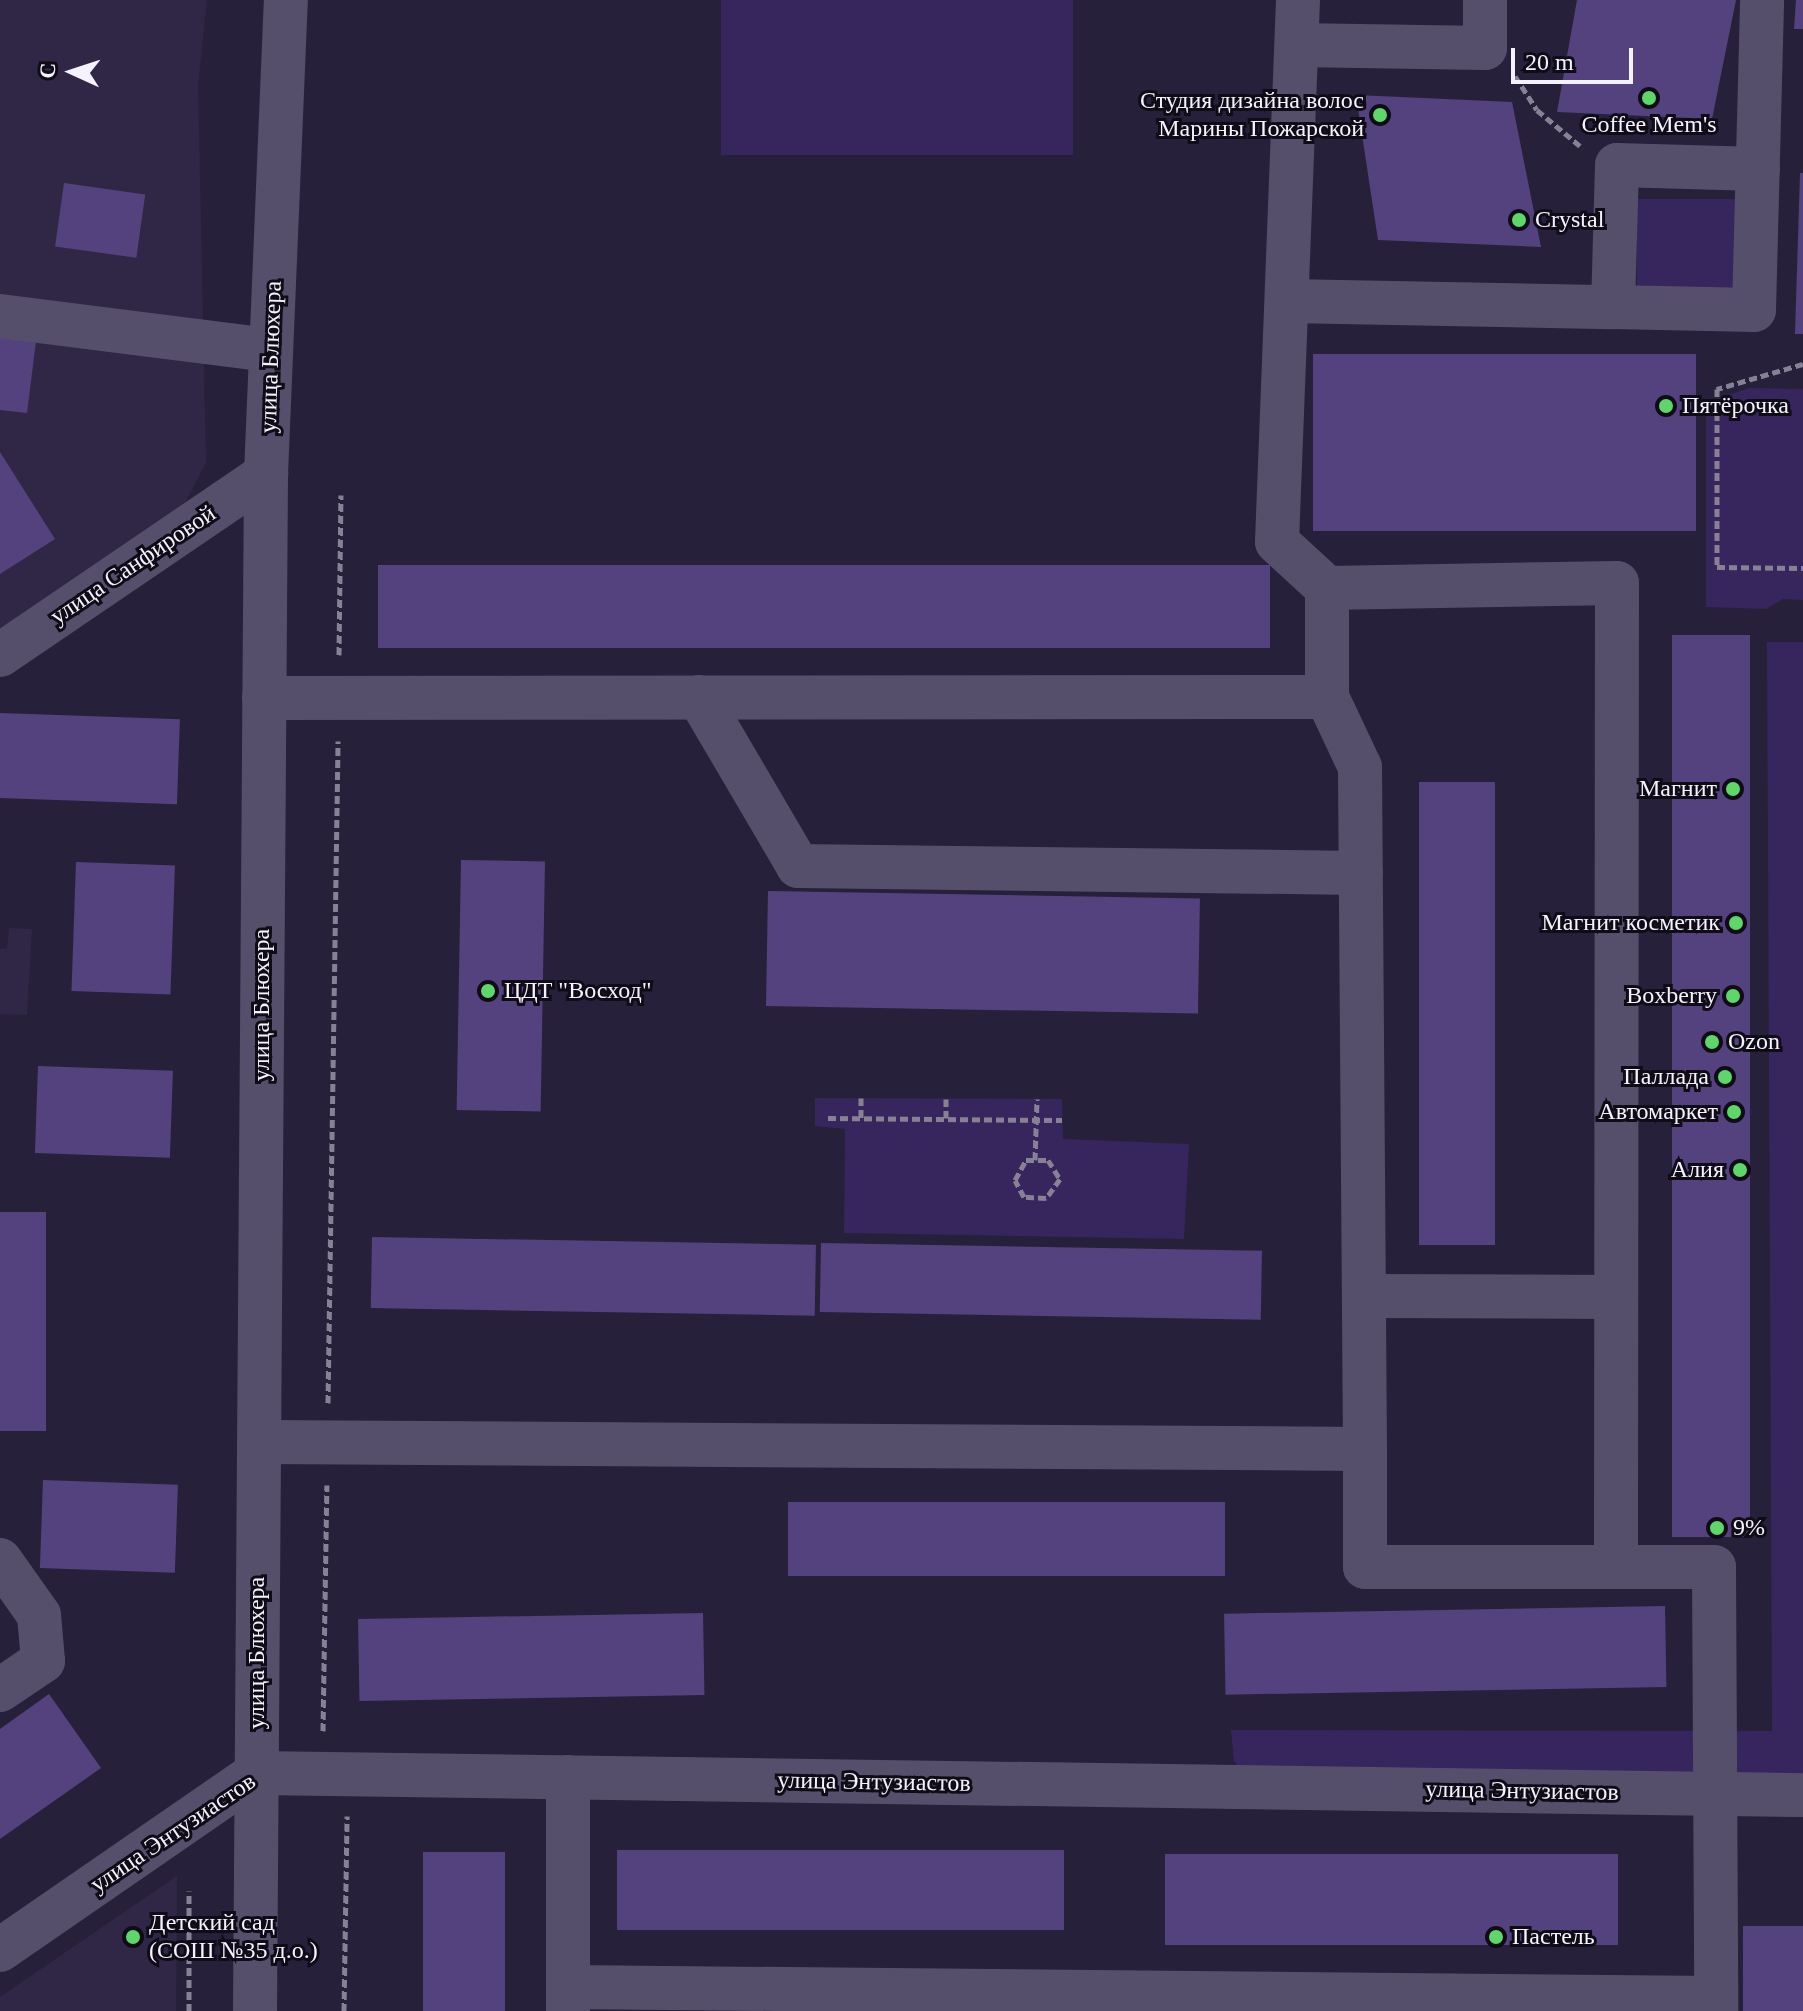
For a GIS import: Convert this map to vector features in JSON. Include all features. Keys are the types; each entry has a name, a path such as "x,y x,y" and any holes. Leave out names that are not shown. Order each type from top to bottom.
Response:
{"street":[{"name":"улица Блюхера","path":"255,2011 266,474 286,0"},
{"path":"1298,0 1277,542 1327,588 1617,583 1616,1567"},
{"path":"1297,45 1485,48 1485,0"},
{"path":"1287,301 1754,310 1762,0"},
{"path":"1613,307 1617,165 1758,169"},
{"path":"0,316 270,350"},
{"name":"улица Санфировой","path":"0,655 266,474"},
{"path":"568,1777 568,1999 1716,2005 1714,1567 1365,1567 1360,767 1327,697 1327,588"},
{"path":"699,697 798,866 1361,873"},
{"path":"264,698 1327,697"},
{"path":"1364,1296 1616,1297"},
{"path":"259,1442 1365,1449"},
{"path":"0,1560 39,1615 43,1661 0,1690"},
{"name":"улица Энтузиастов","path":"0,1950 257,1773 1803,1795"}],"path":[{"path":"1485,48 1506,65 1555,128 1617,165"},
{"path":"1803,364 1717,389 1717,567 1803,568"},
{"path":"323,1748 341,495"},
{"path":"861,1098 861,1118"},
{"path":"946,1099 946,1118"},
{"path":"1035,1160 1037,1099"},
{"path":"828,1118 1062,1120"},
{"path":"1026,1160 1035,1160 1048,1160 1060,1179 1046,1198 1024,1197 1015,1180 1026,1160"},
{"path":"344,2011 347,1812"},
{"path":"189,1891 189,2011"}],"shaded area":[{"path":"0,0 207,0 198,85 206,463 182,509 0,634"},
{"path":"721,0 1073,0 1073,155 721,155"},
{"path":"1637,199 1741,199 1741,292 1637,292"},
{"path":"1749,388 1803,389 1803,600 1783,599 1766,609 1706,607 1706,403"},
{"path":"1767,642 1803,642 1803,1783 1244,1775 1234,1761 1231,1730 1772,1731"},
{"path":"9,928 32,929 27,1015 0,1014 0,949 7,948"},
{"path":"815,1098 1062,1099 1063,1139 1189,1144 1184,1239 844,1233 845,1129 815,1126"},
{"name":"Детский сад (СОШ №35 д.о.)","path":"177,1876 176,2011 0,2011 0,1997"}],"building":[{"path":"1577,0 1736,0 1712,119 1557,112"},
{"path":"1796,0 1803,0 1803,29 1794,29"},
{"path":"1356,95 1512,102 1541,247 1378,240"},
{"path":"1800,173 1803,173 1803,334 1795,334"},
{"path":"64,183 145,194 136,258 55,246"},
{"path":"0,337 36,341 27,413 0,410"},
{"path":"1313,354 1696,354 1696,531 1313,531"},
{"path":"0,452 55,539 0,574"},
{"path":"378,565 1270,565 1270,648 378,648"},
{"path":"1672,635 1750,635 1750,1537 1672,1537"},
{"path":"0,713 180,719 177,804 0,798"},
{"path":"1419,782 1495,782 1495,1245 1419,1245"},
{"path":"461,860 545,861 541,1111 457,1110"},
{"path":"76,862 175,865 170,994 71,991"},
{"path":"768,891 1200,899 1198,1014 766,1006"},
{"path":"38,1066 173,1071 170,1158 35,1153"},
{"path":"0,1212 46,1212 46,1431 0,1431"},
{"path":"372,1237 816,1245 815,1316 371,1308"},
{"path":"821,1243 1262,1251 1261,1320 820,1312"},
{"path":"43,1480 178,1485 175,1573 40,1568"},
{"path":"788,1502 1225,1502 1225,1576 788,1576"},
{"path":"1665,1606 1666,1687 1225,1695 1224,1614"},
{"path":"703,1613 704,1695 359,1701 358,1619"},
{"path":"49,1694 101,1768 0,1839 0,1729"},
{"path":"617,1850 1064,1850 1064,1930 617,1930"},
{"path":"423,1852 505,1852 505,2011 423,2011"},
{"path":"1165,1854 1618,1854 1618,1945 1165,1945"},
{"path":"1743,1926 1803,1926 1803,2011 1743,2011"}],"place":[{"name":"Coffee Mem's","path":"1649,98"},
{"name":"Студия дизайна волос Марины Пожарской","path":"1380,115"},
{"name":"Crystal","path":"1519,220"},
{"name":"Пятёрочка","path":"1666,406"},
{"name":"Магнит","path":"1733,789"},
{"name":"Магнит косметик","path":"1736,923"},
{"name":"ЦДТ \"Восход\"","path":"488,991"},
{"name":"Boxberry","path":"1733,996"},
{"name":"Ozon","path":"1712,1042"},
{"name":"Паллада","path":"1725,1077"},
{"name":"Автомаркет","path":"1734,1112"},
{"name":"Алия","path":"1740,1170"},
{"name":"9%","path":"1717,1528"},
{"name":"Детский сад (СОШ №35 д.о.)","path":"133,1937"},
{"name":"Пастель","path":"1496,1937"}]}
